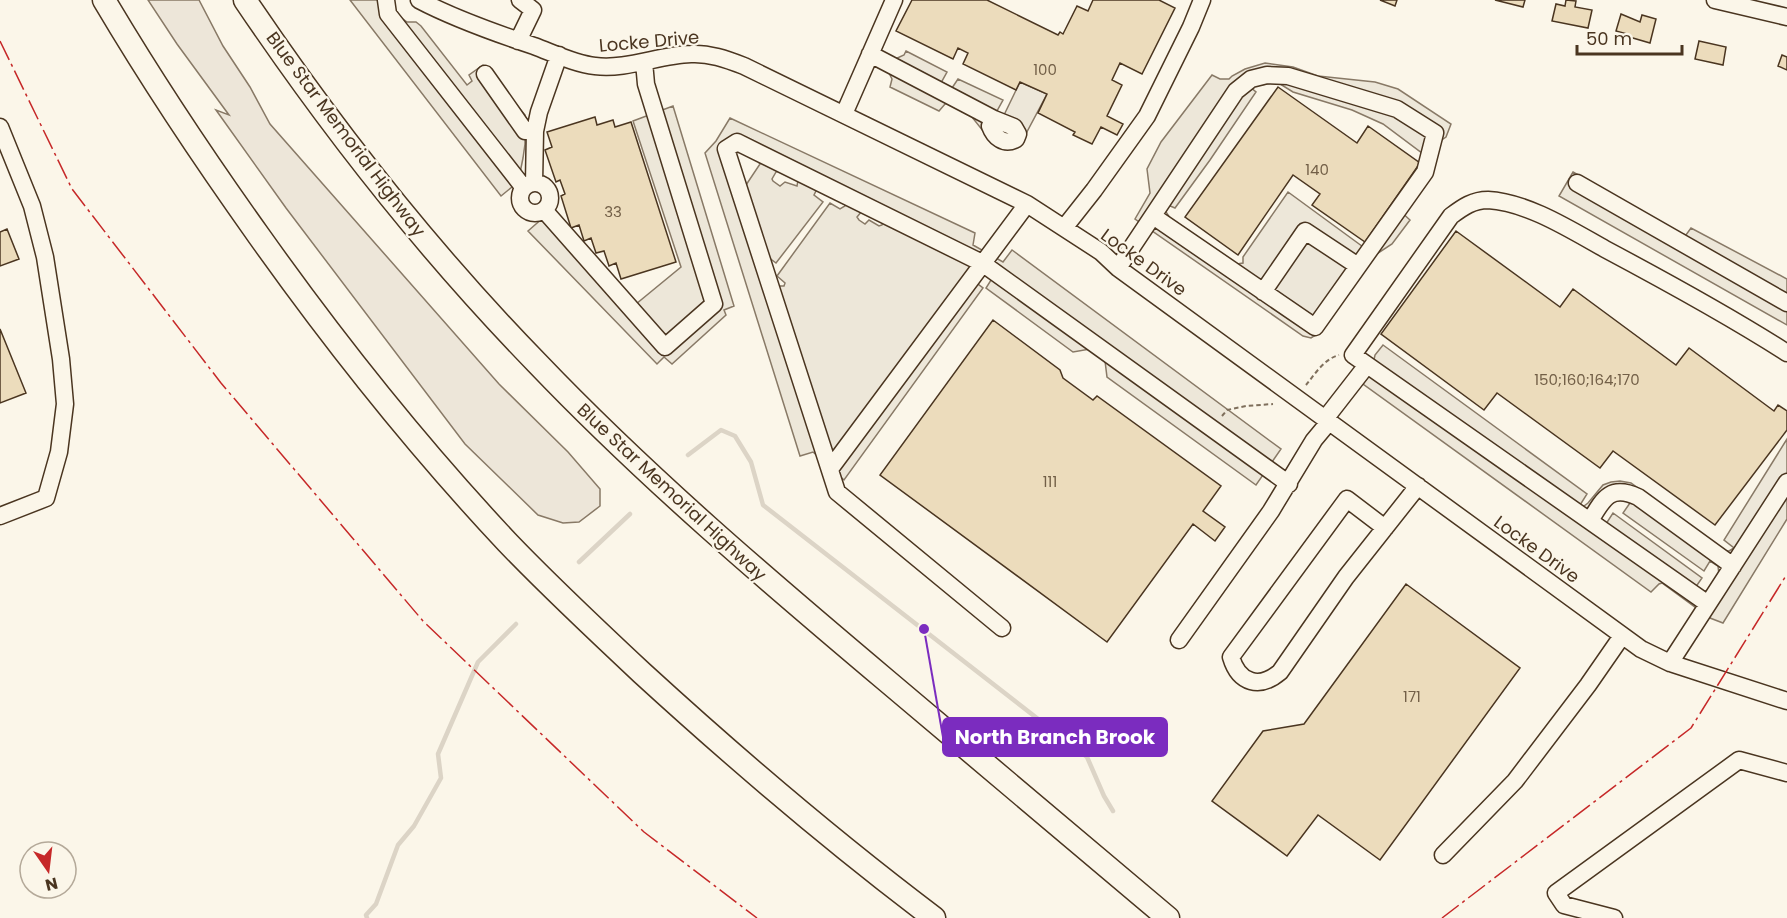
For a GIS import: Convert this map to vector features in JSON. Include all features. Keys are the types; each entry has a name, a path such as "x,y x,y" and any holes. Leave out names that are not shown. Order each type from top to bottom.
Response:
{"highway":[{"path":"104,0 168,104 286,274 381,398 465,495 555,590 741,763 824,833 934,918"},
{"name":"Blue Star Memorial Highway","path":"245,0 326,113 395,202 486,309 579,406 648,473 773,585 1168,918"}],"street":[{"path":"386,0 388,14 529,186"},
{"name":"Locke Drive","path":"419,0 518,41 595,66 622,66 689,54 707,54 744,66 1027,204 1101,252 1118,267 1622,636 1654,657 1787,701"},
{"path":"518,41 534,10 520,0"},
{"path":"844,114 894,0"},
{"path":"1064,228 1095,190 1147,116 1202,0"},
{"path":"1715,0 1787,17"},
{"path":"870,54 994,119"},
{"path":"529,186 540,184 548,191 549,201 544,210 534,213 525,209 520,200 529,186 539,112 559,55"},
{"path":"544,210 665,347 714,304 645,84 644,62"},
{"path":"484,74 525,131 535,131"},
{"path":"1118,267 1236,91 1251,79 1267,75 1288,76 1397,109 1435,133 1425,172 1315,327 1153,216"},
{"path":"0,127 32,206 45,257 61,359 65,404 59,452 46,498 0,516"},
{"path":"1002,628 837,492 726,149 737,142 982,263 1289,484"},
{"path":"1577,183 1787,303"},
{"path":"1708,604 1353,355 1452,216 1467,204 1486,200 1514,204 1565,227 1671,284 1787,353"},
{"path":"830,469 1027,204"},
{"path":"1263,291 1305,231 1358,266"},
{"path":"1179,640 1289,484 1327,420 1367,365"},
{"path":"1670,663 1787,482"},
{"path":"1385,528 1347,499 1231,657 1233,666 1240,675 1261,683 1270,680 1280,672 1346,577 1385,528 1418,486"},
{"path":"1590,520 1608,495 1615,492 1627,492 1638,497 1733,566"},
{"path":"1443,855 1515,781 1622,636"},
{"path":"1614,918 1564,905 1556,893 1739,760 1787,773"}],"path":[{"path":"1305,385 1318,369 1334,356 1347,353 1353,355"},
{"path":"1219,420 1227,410 1273,404"}],"shaded area":[{"path":"148,0 199,0 223,46 250,87 270,124 499,384 568,452 600,489 600,506 579,522 563,523 538,515 465,444 286,208 216,110 229,115"},
{"path":"350,0 377,0 407,22 416,22 467,85 472,81 469,75 483,65 525,115 525,144 520,173 512,187 501,196"},
{"path":"906,51 947,72 941,83 952,88 958,79 1003,100 997,111 1004,115 1020,82 1047,94 1021,143 1013,149 1003,147 991,141 968,112 949,102 939,111 890,87 892,79 888,71 895,59 904,55"},
{"path":"1265,63 1293,67 1318,76 1375,82 1398,89 1451,124 1446,137 1422,153 1383,124 1352,110 1293,92 1277,82 1250,87 1256,92 1210,160 1175,208 1168,205 1166,212 1170,218 1237,264 1243,263 1243,257 1288,192 1366,249 1397,208 1410,220 1392,244 1375,255 1319,333 1311,338 1303,336 1135,219 1150,193 1147,169 1161,142 1212,75 1220,79 1229,79 1245,69"},
{"path":"673,106 734,306 724,310 726,315 672,364 664,357 657,364 528,231 552,210 636,304 681,267 633,121"},
{"path":"730,118 975,233 973,245 1003,262 1012,250 1281,449 1256,485 1107,377 1105,361 1090,349 1073,352 986,288 993,277 986,275 977,277 974,281 983,288 844,480 813,452 800,456 705,153 716,141","holes":["739,152 760,164 746,185 743,182 736,154","779,171 798,180 797,186 785,182 780,186 772,179","820,190 844,202 845,206 840,209 830,203 777,276 785,283 784,286 777,286 768,257 776,263 823,202 814,195","862,211 883,222 879,226 869,220 865,224 857,217"]},
{"path":"1573,172 1679,233 1686,235 1691,228 1787,279 1787,325 1559,196"},
{"path":"1383,345 1587,494 1580,505 1584,506 1588,503 1603,485 1620,481 1631,483 1724,551 1734,548 1724,540 1787,439 1787,519 1723,623 1710,618 1662,583 1651,592 1363,384 1371,373 1375,355","holes":["1616,496 1630,503 1623,513 1704,571 1710,561 1718,566 1719,575 1709,590 1703,592 1695,588 1702,578 1613,513 1606,524 1600,516"]}],"building":[{"path":"912,0 987,0 1058,35 1060,32 1063,34 1077,6 1088,11 1093,0 1159,0 1175,8 1142,74 1120,63 1112,80 1122,85 1107,116 1123,124 1117,135 1101,127 1092,144 1073,135 1075,132 1038,113 1047,94 1020,82 1016,90 963,64 968,53 958,48 953,59 896,31"},
{"path":"1380,0 1397,0 1395,6"},
{"path":"1495,0 1525,0 1523,7"},
{"path":"1566,0 1576,1 1575,7 1592,10 1588,28 1552,21 1556,4 1565,6"},
{"path":"1621,14 1640,22 1642,15 1656,19 1650,43 1616,31"},
{"path":"1699,41 1726,47 1723,65 1695,59"},
{"path":"1782,55 1787,57 1787,70 1778,66"},
{"path":"1278,87 1357,143 1368,126 1420,163 1365,242 1312,205 1320,194 1293,175 1238,255 1185,217"},
{"path":"595,117 597,125 613,120 615,127 631,122 676,262 621,279 616,263 609,266 604,251 596,253 591,238 584,241 579,225 571,228 561,196 565,194 560,180 556,182 545,150 552,147 547,132"},
{"path":"7,229 19,259 0,266 0,232"},
{"path":"1456,231 1560,307 1573,289 1676,365 1689,348 1774,411 1778,405 1787,411 1787,430 1715,525 1613,451 1600,468 1497,393 1484,410 1381,334"},
{"path":"993,320 1060,370 1063,378 1093,400 1097,396 1221,486 1203,511 1225,527 1215,541 1193,524 1107,642 880,475"},
{"path":"0,329 26,393 0,403"},
{"path":"1406,584 1520,668 1380,860 1318,815 1287,856 1212,801 1263,731 1304,724"}],"waterway":[{"path":"688,455 721,430 735,436 751,462 763,505 1087,757 1113,811"},
{"path":"579,562 630,514"},
{"path":"367,918 366,915 376,904 398,845 414,826 441,778 438,754 478,662 516,624"}],"power":[{"path":"0,41 72,189 221,383 423,621 644,832 757,918"},
{"path":"1442,918 1691,728 1787,574"}],"place":[{"name":"North Branch Brook","path":"924,629"}]}
